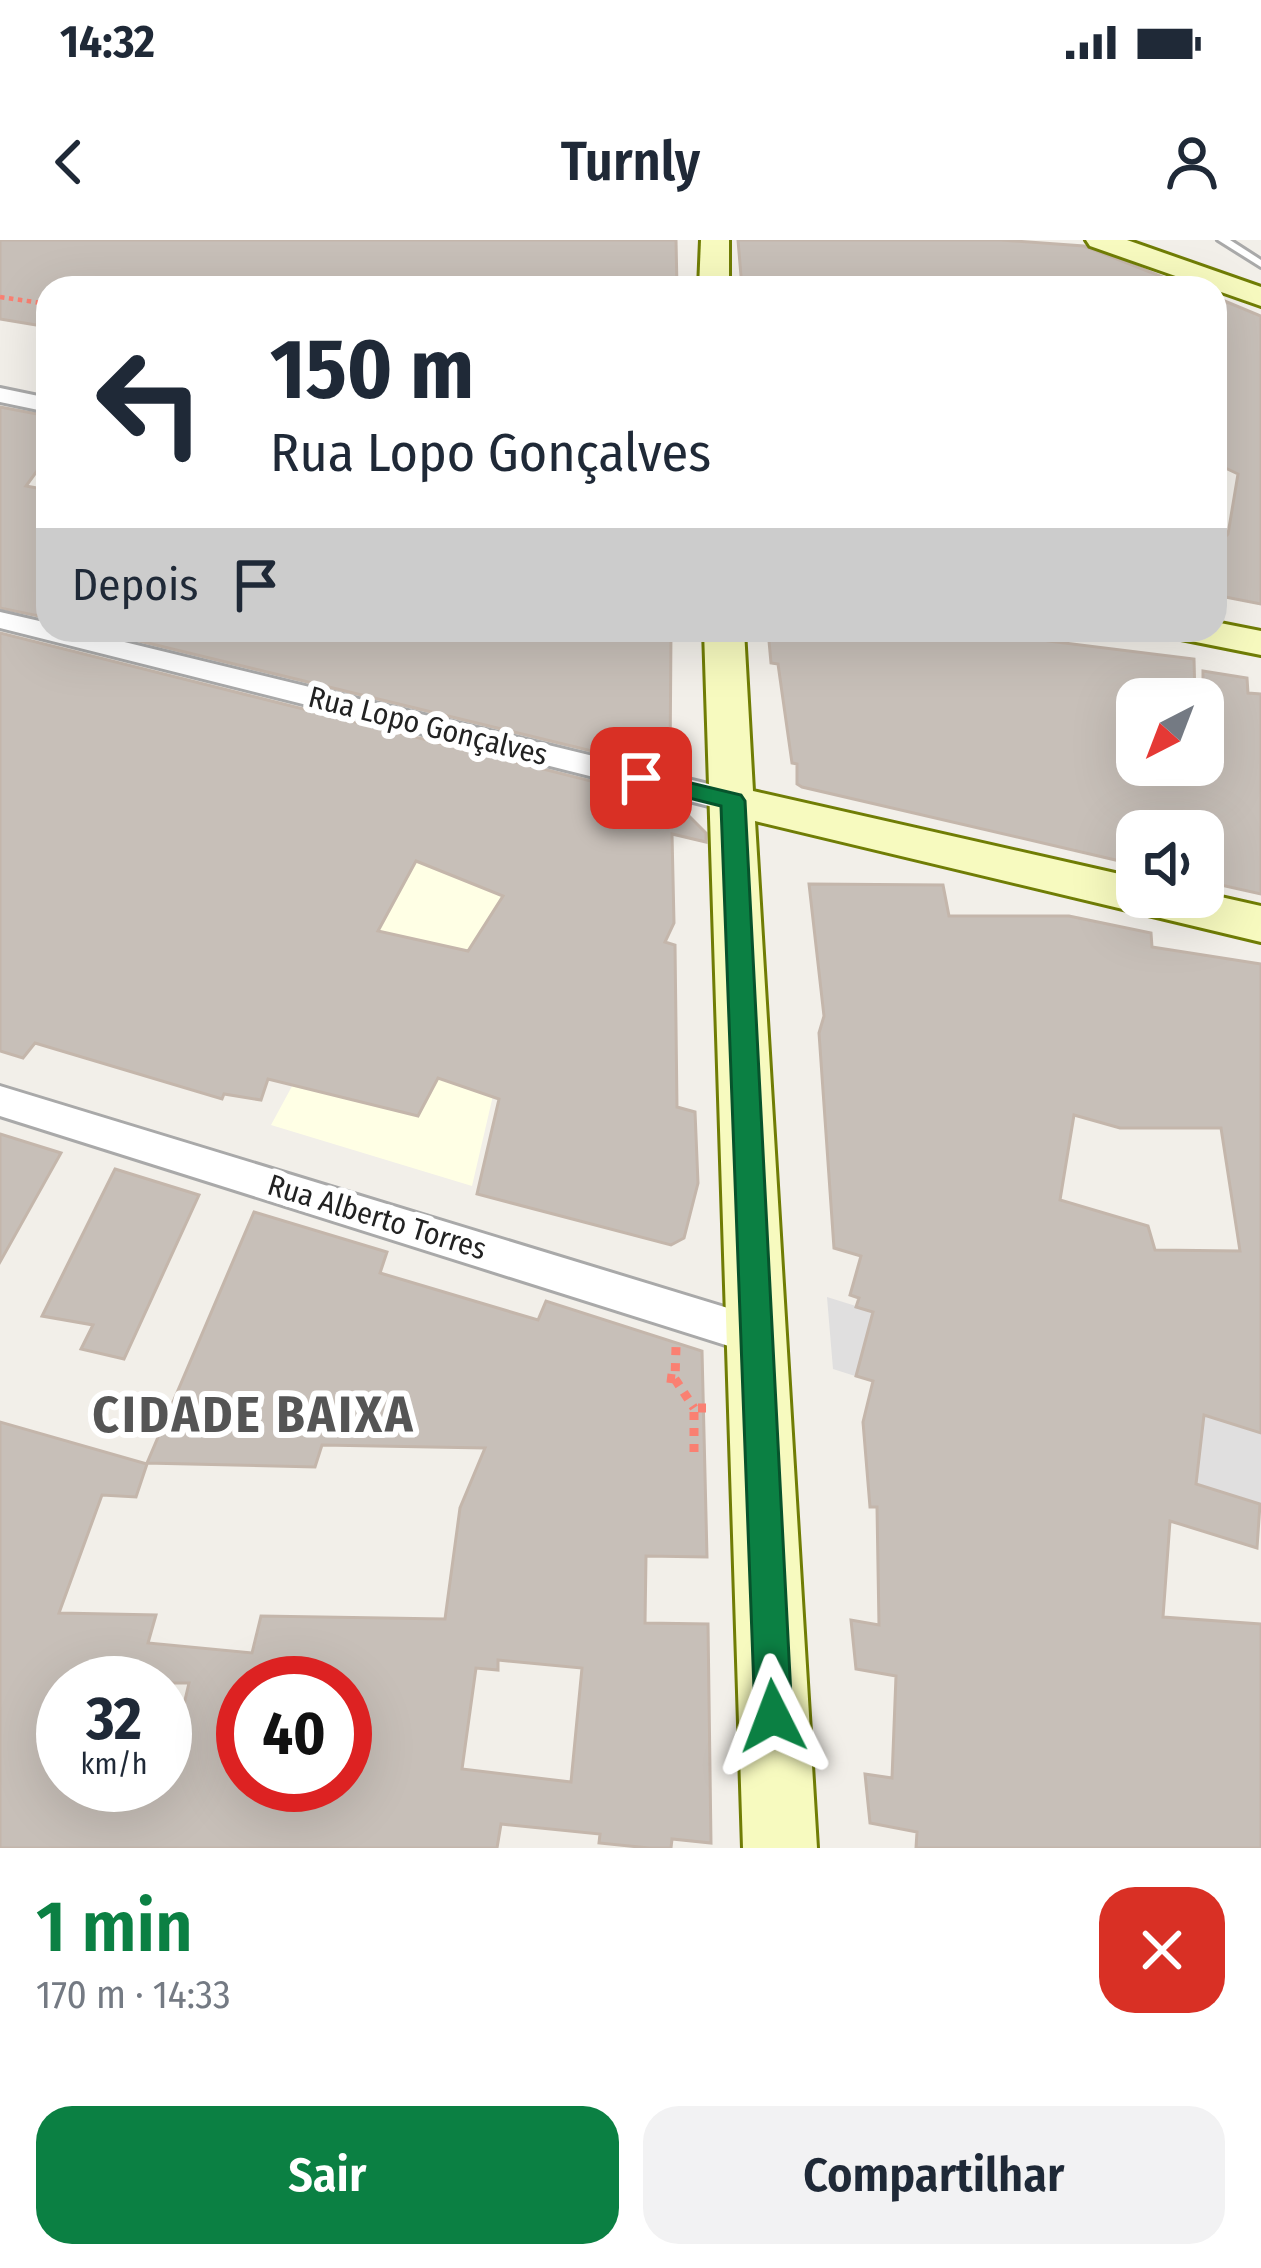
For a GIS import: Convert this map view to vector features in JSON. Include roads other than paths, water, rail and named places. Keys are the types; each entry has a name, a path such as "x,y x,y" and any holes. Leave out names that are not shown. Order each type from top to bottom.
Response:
{"street":[{"path":"714,276 715,240"},
{"path":"1100,240 1207,276"},
{"path":"1178,240 1261,294"},
{"path":"1227,283 1261,294"},
{"path":"0,395 36,402"},
{"name":"Rua Lopo Gonçalves","path":"0,620 36,629"},
{"path":"1227,636 1261,643"},
{"name":"Rua Lopo Gonçalves","path":"89,642 1116,890"},
{"path":"725,642 780,1848"},
{"name":"Rua Lopo Gonçalves","path":"1224,915 1261,924"},
{"name":"Rua Alberto Torres","path":"0,1101 754,1334"}],"lane":[{"path":"1223,240 1261,265"}],"district":[{"name":"CIDADE BAIXA","path":"254,1414"}]}
